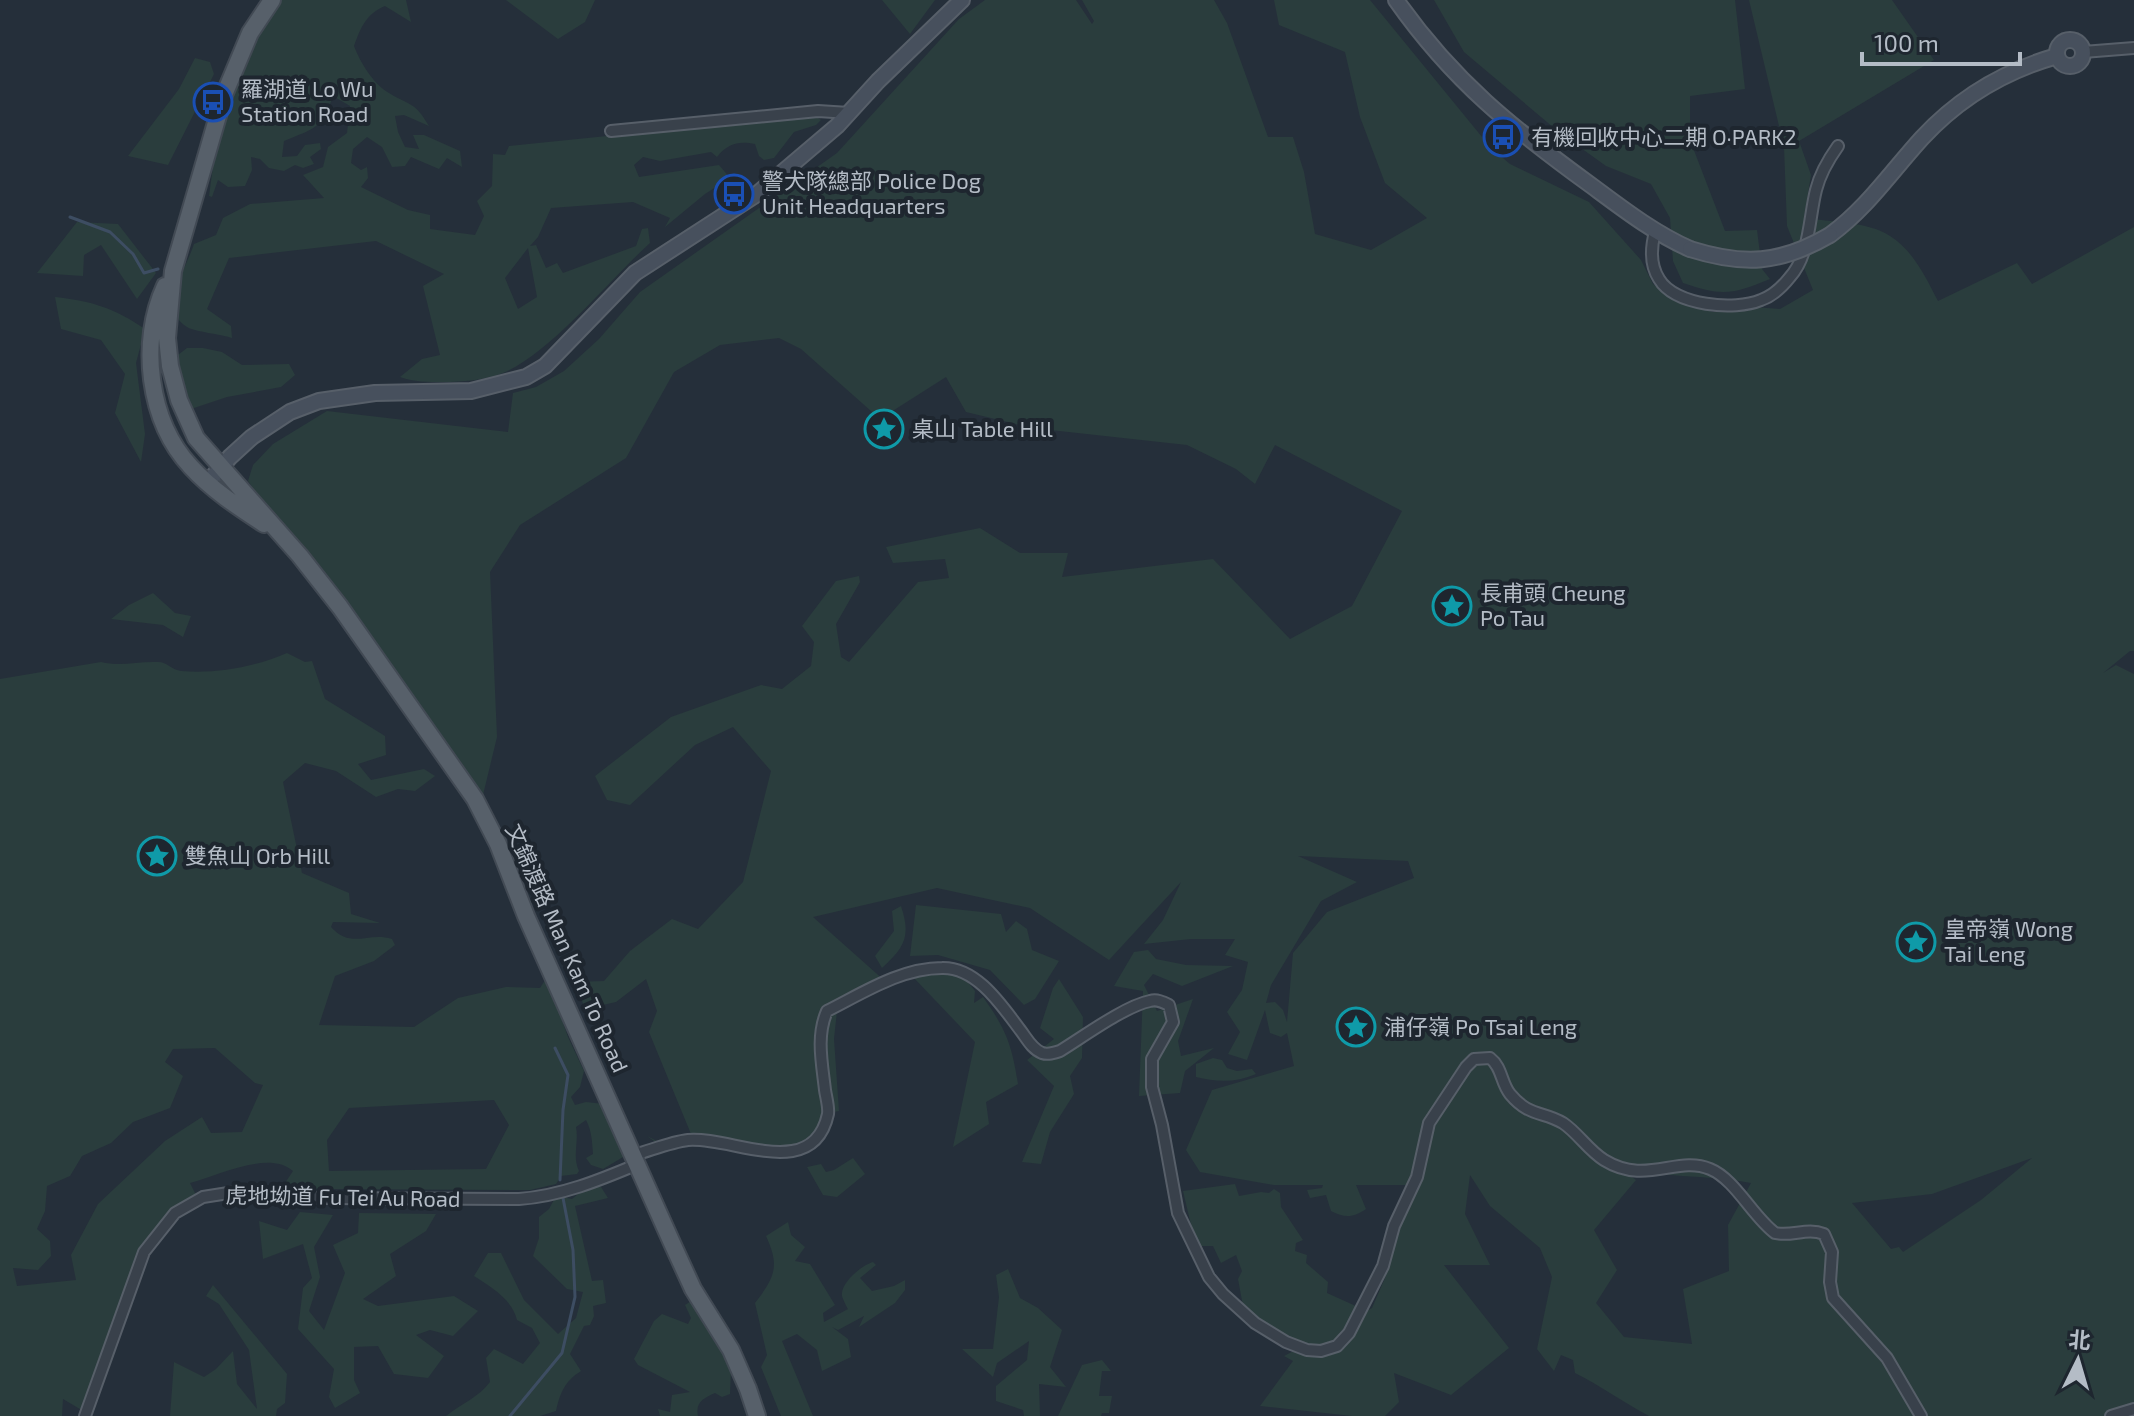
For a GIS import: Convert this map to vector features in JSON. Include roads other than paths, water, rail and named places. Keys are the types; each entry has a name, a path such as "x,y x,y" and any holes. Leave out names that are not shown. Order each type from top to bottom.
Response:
{"main road":[{"name":"文錦渡路 Man Kam To Road","path":"272,0 257,22 224,95 173,271 160,298 151,355 153,386 165,425 176,447 192,468 224,497 278,533"},
{"name":"文錦渡路 Man Kam To Road","path":"173,271 167,338 174,382 196,438 300,556 340,607 478,804 693,1289 731,1350 757,1416"}],"street":[{"path":"257,22 260,0"},
{"path":"208,482 252,437 275,420 319,401 375,393 471,391 526,377 545,366 635,273 757,194 837,126 878,81 962,0"},
{"path":"1396,0 1430,46 1492,110 1529,141 1655,232 1690,249 1742,261 1792,254 1830,235 1865,206 1920,141 1959,104 2002,76 2057,56 2062,64 2074,66 2083,52 2134,48"},
{"path":"611,131 818,111 849,113"},
{"path":"1655,232 1653,266 1666,288 1697,302 1717,306 1761,300 1776,291 1796,270 1816,189 1822,172 1838,146"},
{"name":"虎地坳道 Fu Tei Au Road","path":"87,1410 144,1252 175,1213 203,1197 241,1191 318,1198 535,1198 592,1183 636,1159 688,1140 724,1143 772,1154 799,1149 815,1142 828,1113 820,1046 821,1023 827,1011 905,973 940,967 965,973 992,994 1031,1045 1039,1052 1048,1054 1060,1051 1150,1001 1159,1000 1169,1005 1173,1022 1152,1059 1152,1087 1178,1213 1209,1277 1223,1294 1255,1323 1286,1342 1307,1350 1321,1351 1337,1346 1349,1333 1383,1266 1394,1226 1417,1177 1429,1123 1466,1067 1474,1059 1490,1058 1496,1063 1508,1092 1523,1107 1536,1115 1564,1124 1604,1160 1639,1173 1693,1166 1708,1168 1725,1180 1775,1233 1814,1230 1824,1234 1831,1248 1833,1298 1887,1358 1921,1416"},
{"path":"2111,1416 2134,1409"},
{"path":"87,1410 96,1416"}],"waterway":[{"path":"70,217 110,232 133,254 144,273 158,269"},
{"path":"555,1048 568,1075 560,1180"},
{"path":"510,1416 562,1353 575,1297 573,1250 563,1198"}],"place":[{"name":"羅湖道 Lo Wu Station Road","path":"213,102"},
{"name":"有機回收中心二期 O·PARK2","path":"1503,137"},
{"name":"警犬隊總部 Police Dog Unit Headquarters","path":"734,194"},
{"name":"桌山 Table Hill","path":"884,429"},
{"name":"長甫頭 Cheung Po Tau","path":"1452,606"},
{"name":"雙魚山 Orb Hill","path":"157,856"},
{"name":"皇帝嶺 Wong Tai Leng","path":"1916,942"},
{"name":"浦仔嶺 Po Tsai Leng","path":"1356,1027"}]}
